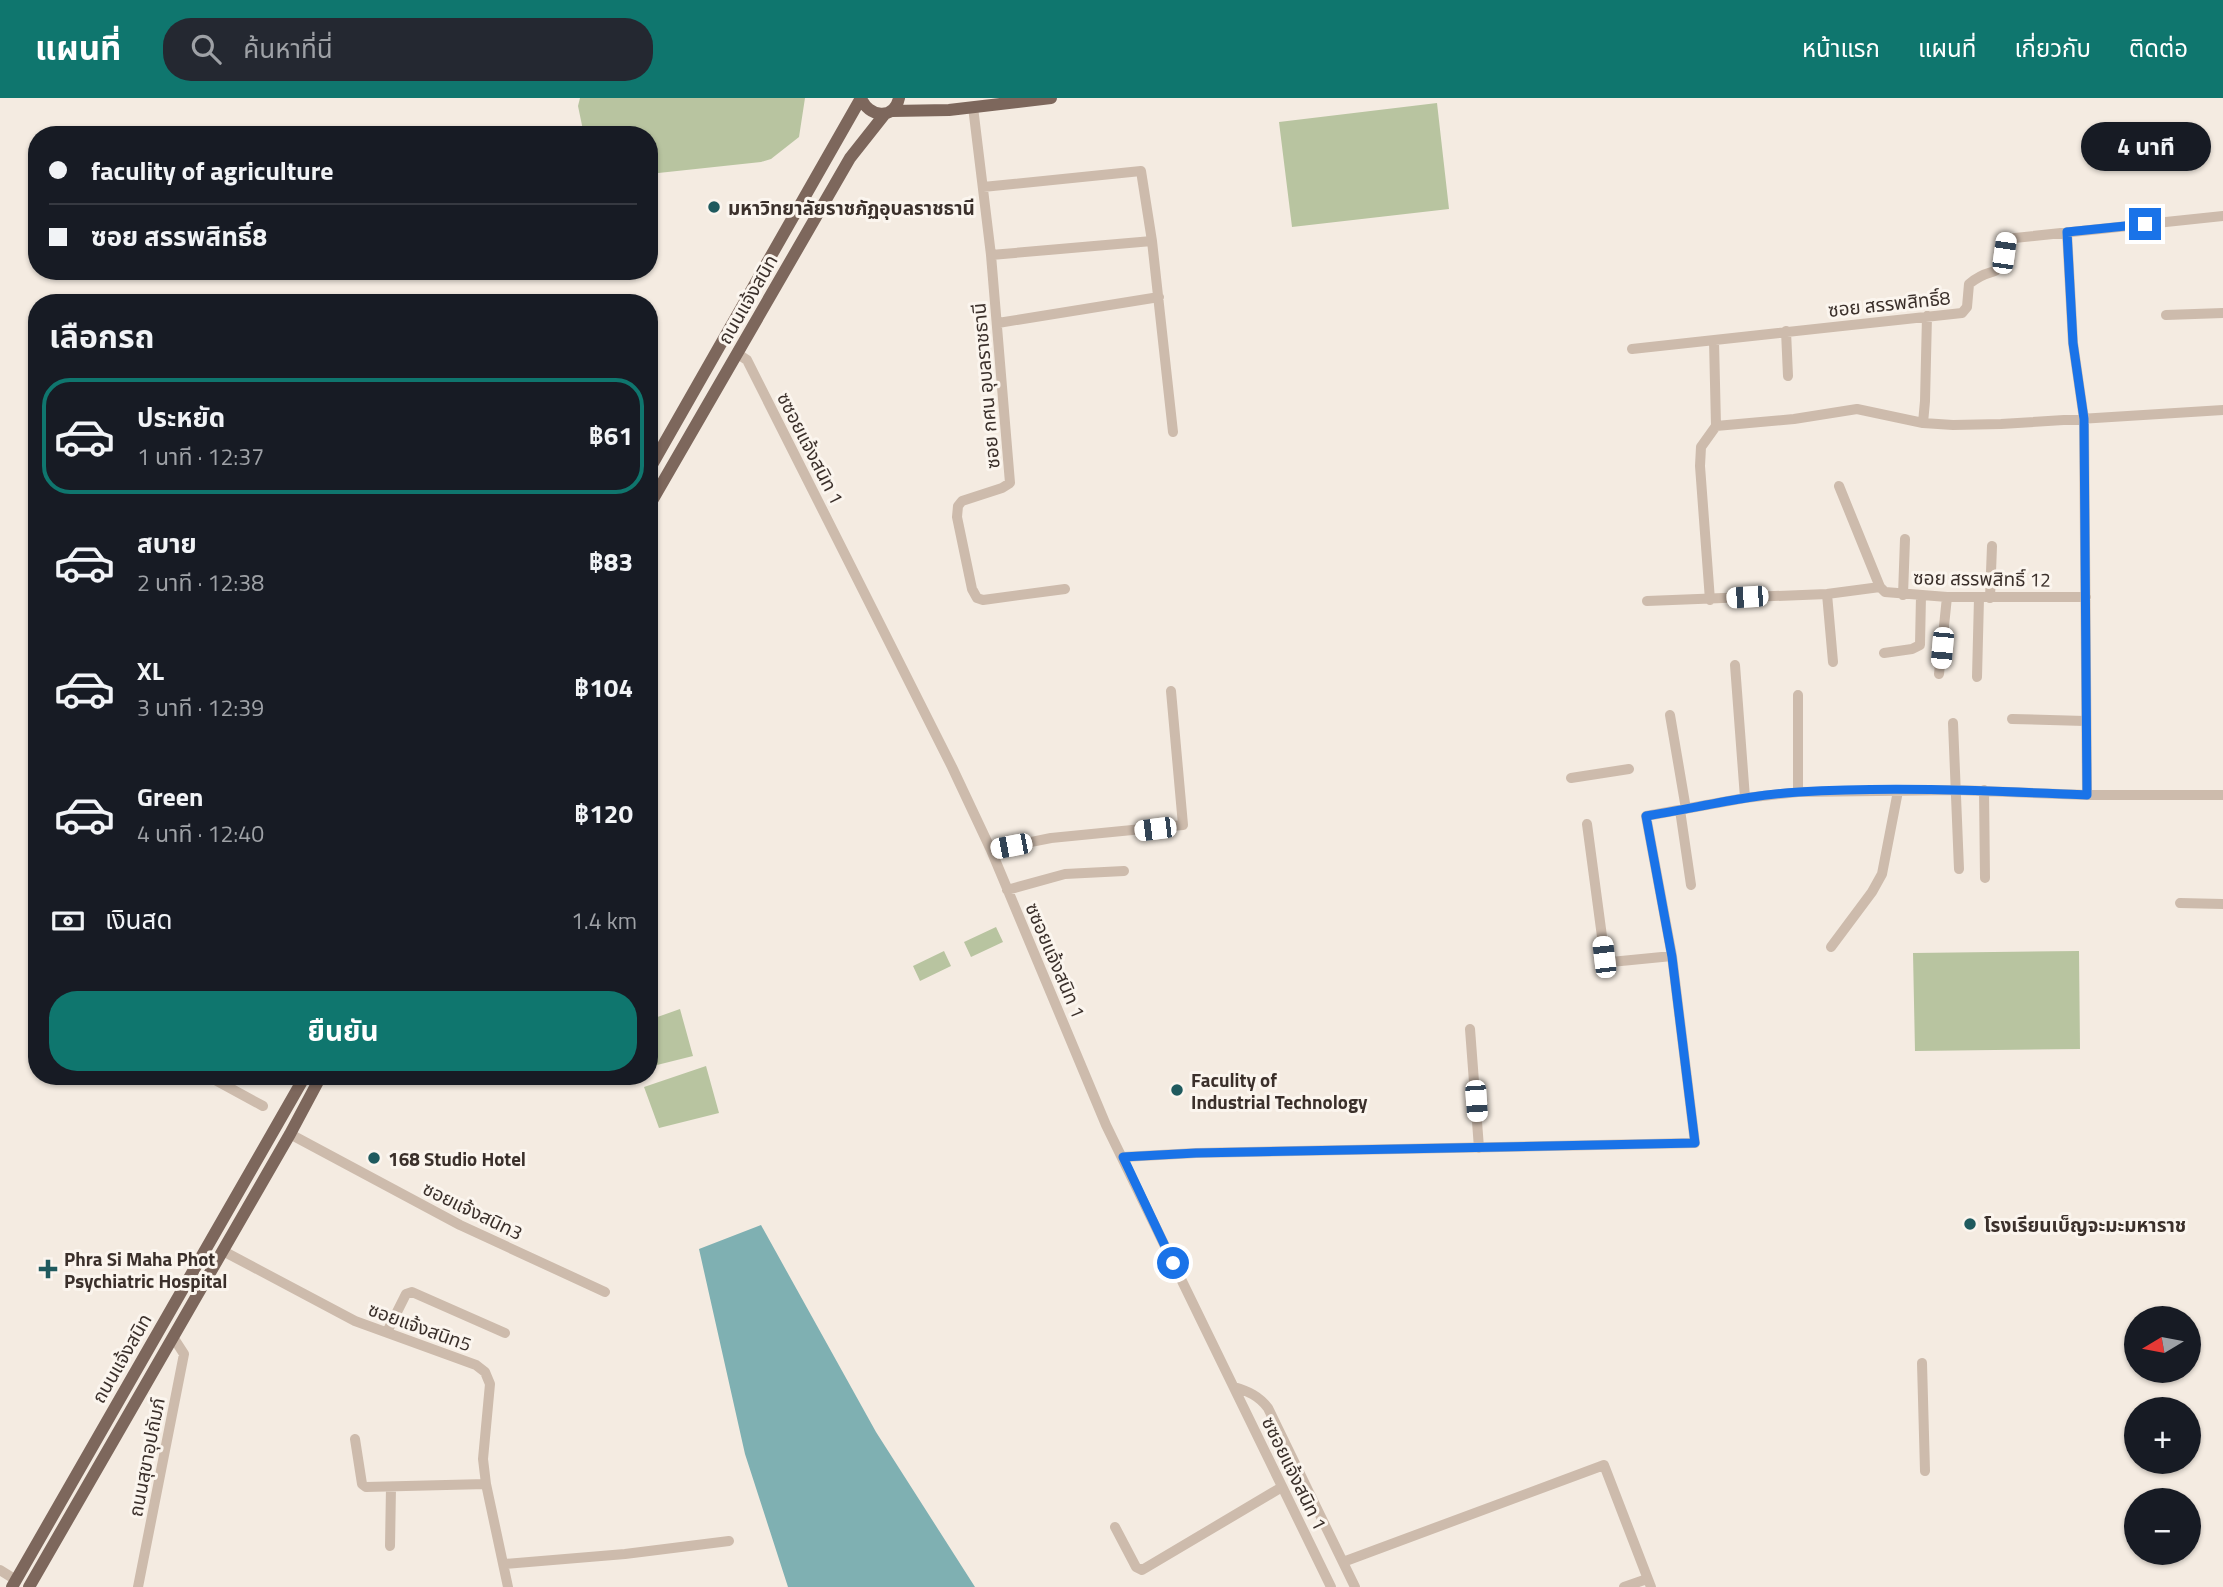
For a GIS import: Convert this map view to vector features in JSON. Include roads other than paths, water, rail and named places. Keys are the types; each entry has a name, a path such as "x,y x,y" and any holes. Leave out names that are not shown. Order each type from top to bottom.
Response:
{"main road":[{"name":"ถนนแจ้งสนิท","path":"658,454 861,98"},
{"path":"861,98 867,109 874,114 1051,98"},
{"name":"ถนนแจ้งสนิท","path":"658,491 850,158 898,104 899,98"},
{"name":"ถนนแจ้งสนิท","path":"14,1583 300,1085"},
{"name":"ถนนแจ้งสนิท","path":"29,1587 316,1085"}],"street":[{"name":"ซอย กศน อุบลราชธานี","path":"973,107 998,323 1010,483 962,501 958,506 957,517 972,589 977,598 983,600 1065,589"},
{"path":"983,187 1141,171 1159,297 1173,432"},
{"name":"ซอย สรรพสิทธิ์8","path":"1632,349 1962,313 1967,307 1969,284 1995,273 2002,266 2006,239 2223,216"},
{"path":"2067,232 2073,343 2084,419 2087,795"},
{"path":"991,255 1152,241"},
{"path":"998,323 1159,297"},
{"path":"2166,316 2223,313"},
{"path":"1923,423 1927,316"},
{"path":"1786,331 1788,376"},
{"path":"1710,600 1700,466 1701,447 1716,426 1714,341"},
{"name":"ซซอยแจ้งสนิท 1","path":"738,354 747,360 952,766 991,850 1106,1125 1331,1587"},
{"path":"1716,426 1794,419 1857,409 1923,423 2001,424 2223,410"},
{"path":"1839,486 1880,587"},
{"path":"1903,595 1905,540"},
{"path":"1977,677 1992,546"},
{"name":"ซอย สรรพสิทธิ์ 12","path":"1647,600 1828,594 1880,587 1885,592 1921,596 2086,597"},
{"path":"1828,594 1833,662"},
{"path":"1884,653 1912,649 1920,645 1921,596"},
{"path":"1939,674 1947,597"},
{"path":"1735,665 1745,798"},
{"path":"991,850 1051,838 1183,825 1171,691"},
{"path":"1798,695 1798,792"},
{"path":"1670,715 1692,886"},
{"path":"2012,719 2085,721"},
{"path":"1953,723 1959,869"},
{"path":"1571,778 1629,769"},
{"path":"1831,947 1872,892 1882,874 1898,790"},
{"path":"1984,790 1985,878"},
{"path":"1123,1157 1196,1153 1695,1143 1672,957 1646,816 1745,798 1798,792 1984,790 2087,795 2223,795"},
{"path":"1587,824 1605,959 1611,962 1672,957"},
{"path":"1007,890 1065,874 1124,871"},
{"path":"2180,903 2223,904"},
{"path":"1470,1029 1479,1148"},
{"path":"224,1085 263,1106"},
{"name":"ซอยแจ้งสนิท3","path":"290,1134 460,1225 605,1292"},
{"name":"ซอยแจ้งสนิท5","path":"223,1251 355,1321 476,1365 485,1372 490,1384 483,1459 508,1587"},
{"path":"387,1332 406,1294 412,1292 505,1333"},
{"name":"ถนนสุขาอุปถัมภ์","path":"138,1587 184,1354 173,1337"},
{"path":"1922,1363 1925,1471"},
{"path":"1234,1387 1261,1399 1268,1408 1355,1587"},
{"path":"355,1439 362,1484 366,1487 486,1484"},
{"path":"1343,1562 1604,1465 1649,1583 1624,1587"},
{"path":"390,1546 391,1486"},
{"path":"1115,1527 1136,1567 1142,1570 1282,1488"},
{"path":"504,1563 625,1554 729,1541"},
{"path":"0,1570 14,1583"}],"water":[{"path":"761,1225 876,1432 975,1587 788,1587 745,1454 699,1249"}],"place":[{"name":"มหาวิทยาลัยราชภัฏอุบลราชธานี","path":"714,207"},
{"name":"Faculity of Industrial Technology","path":"1177,1090"},
{"name":"168 Studio Hotel","path":"374,1158"},
{"name":"โรงเรียนเบ็ญจะมะมหาราช","path":"1970,1224"},
{"name":"Phra Si Maha Phot Psychiatric Hospital","path":"48,1269"}]}
